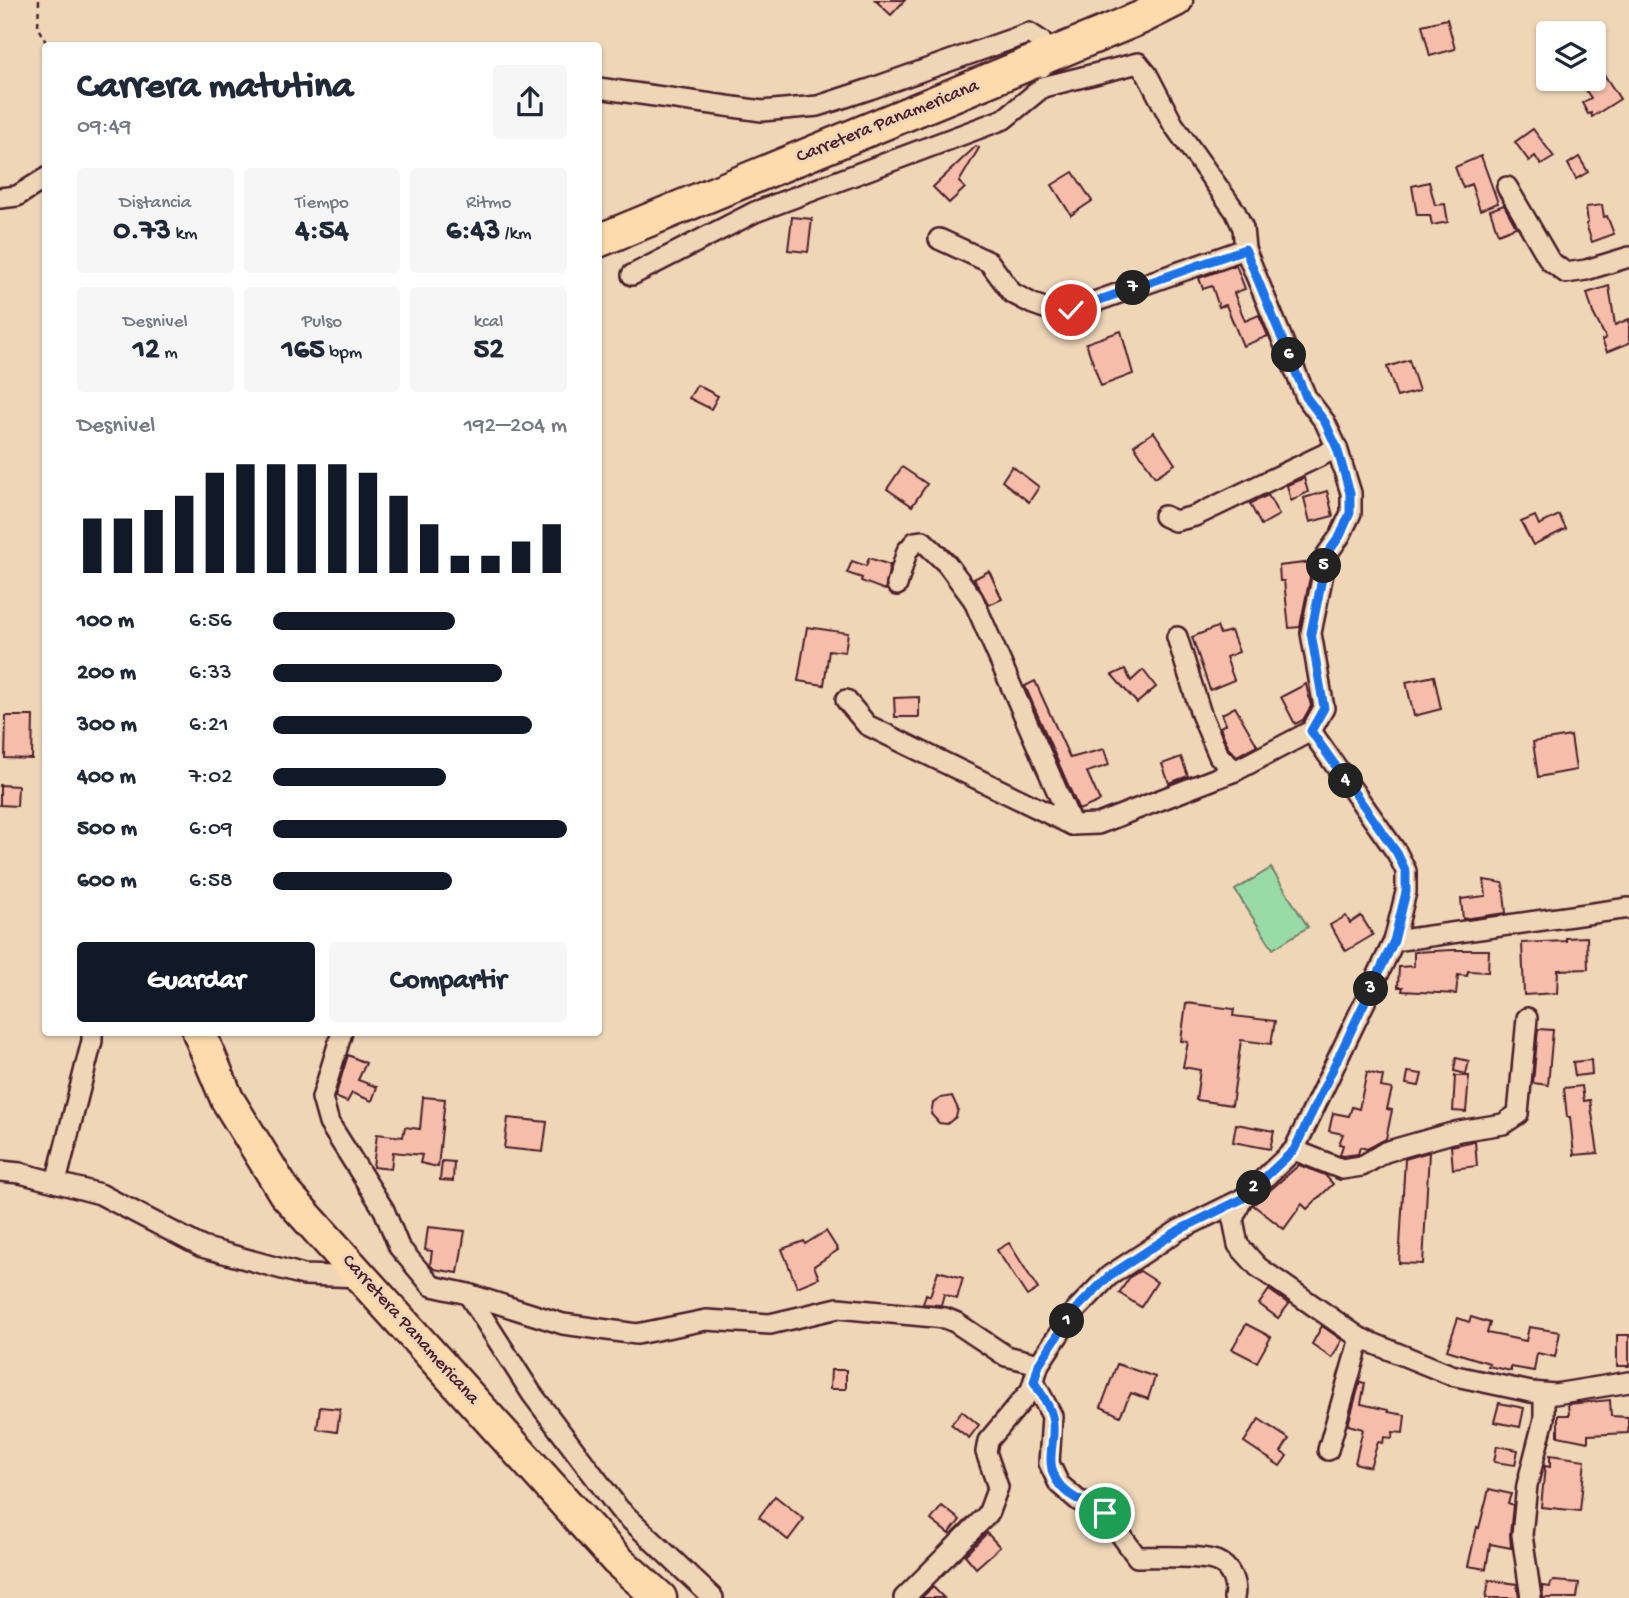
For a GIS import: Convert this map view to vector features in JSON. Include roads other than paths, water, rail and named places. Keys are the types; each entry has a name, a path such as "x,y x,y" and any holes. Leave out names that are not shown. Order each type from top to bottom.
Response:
{"highway":[{"name":"Carretera Panamericana","path":"602,240 1042,72 1176,0"},
{"name":"Carretera Panamericana","path":"201,1036 227,1099 285,1193 617,1560 660,1598"}],"street":[{"path":"602,89 762,111 818,106 1029,33 1041,41 1042,72 1004,119 755,212 632,275"},
{"path":"846,701 867,725 1072,825 1098,824 1235,771 1311,731 1324,708 1311,633 1327,554 1340,536 1350,513 1350,493 1337,448 1325,422 1306,397 1245,249 1243,228 1235,211 1173,124 1147,74 1138,64 1042,72"},
{"path":"0,198 17,197 42,181"},
{"path":"1507,187 1550,261 1566,274 1628,262"},
{"path":"939,239 989,261 1012,293 1050,310 1071,310 1245,249"},
{"path":"1164,516 1175,521 1195,516 1337,448"},
{"path":"897,585 907,551 915,542 923,541 947,564 973,598 1072,825"},
{"path":"1177,637 1201,714 1219,756 1235,771"},
{"path":"904,1598 988,1514 998,1487 986,1452 988,1441 1031,1390 1037,1373 1073,1312 1109,1276 1179,1230 1242,1199 1294,1150 1394,941 1406,892 1406,872 1397,853 1311,731"},
{"path":"1394,941 1629,908"},
{"path":"1294,1150 1342,1169 1362,1166 1385,1152 1459,1131 1503,1124 1511,1120 1518,1114 1527,1018"},
{"path":"56,1182 92,1036"},
{"path":"341,1036 321,1098 329,1123 384,1210 399,1247 432,1286 468,1294 563,1324 637,1334 706,1320 770,1324 838,1308 945,1318 1037,1373 1052,1416 1049,1463 1059,1484 1079,1501 1105,1513 1137,1557 1166,1556 1216,1561 1227,1569 1234,1579 1234,1598"},
{"path":"0,1171 20,1173 100,1194 202,1247 304,1275 362,1277"},
{"path":"1242,1199 1233,1219 1238,1245 1258,1266 1360,1338 1451,1374 1544,1394 1629,1382"},
{"path":"468,1294 532,1394 619,1509 713,1598"},
{"path":"1328,1451 1360,1338"},
{"path":"1531,1598 1522,1535 1527,1485 1544,1419 1544,1394"}]}
